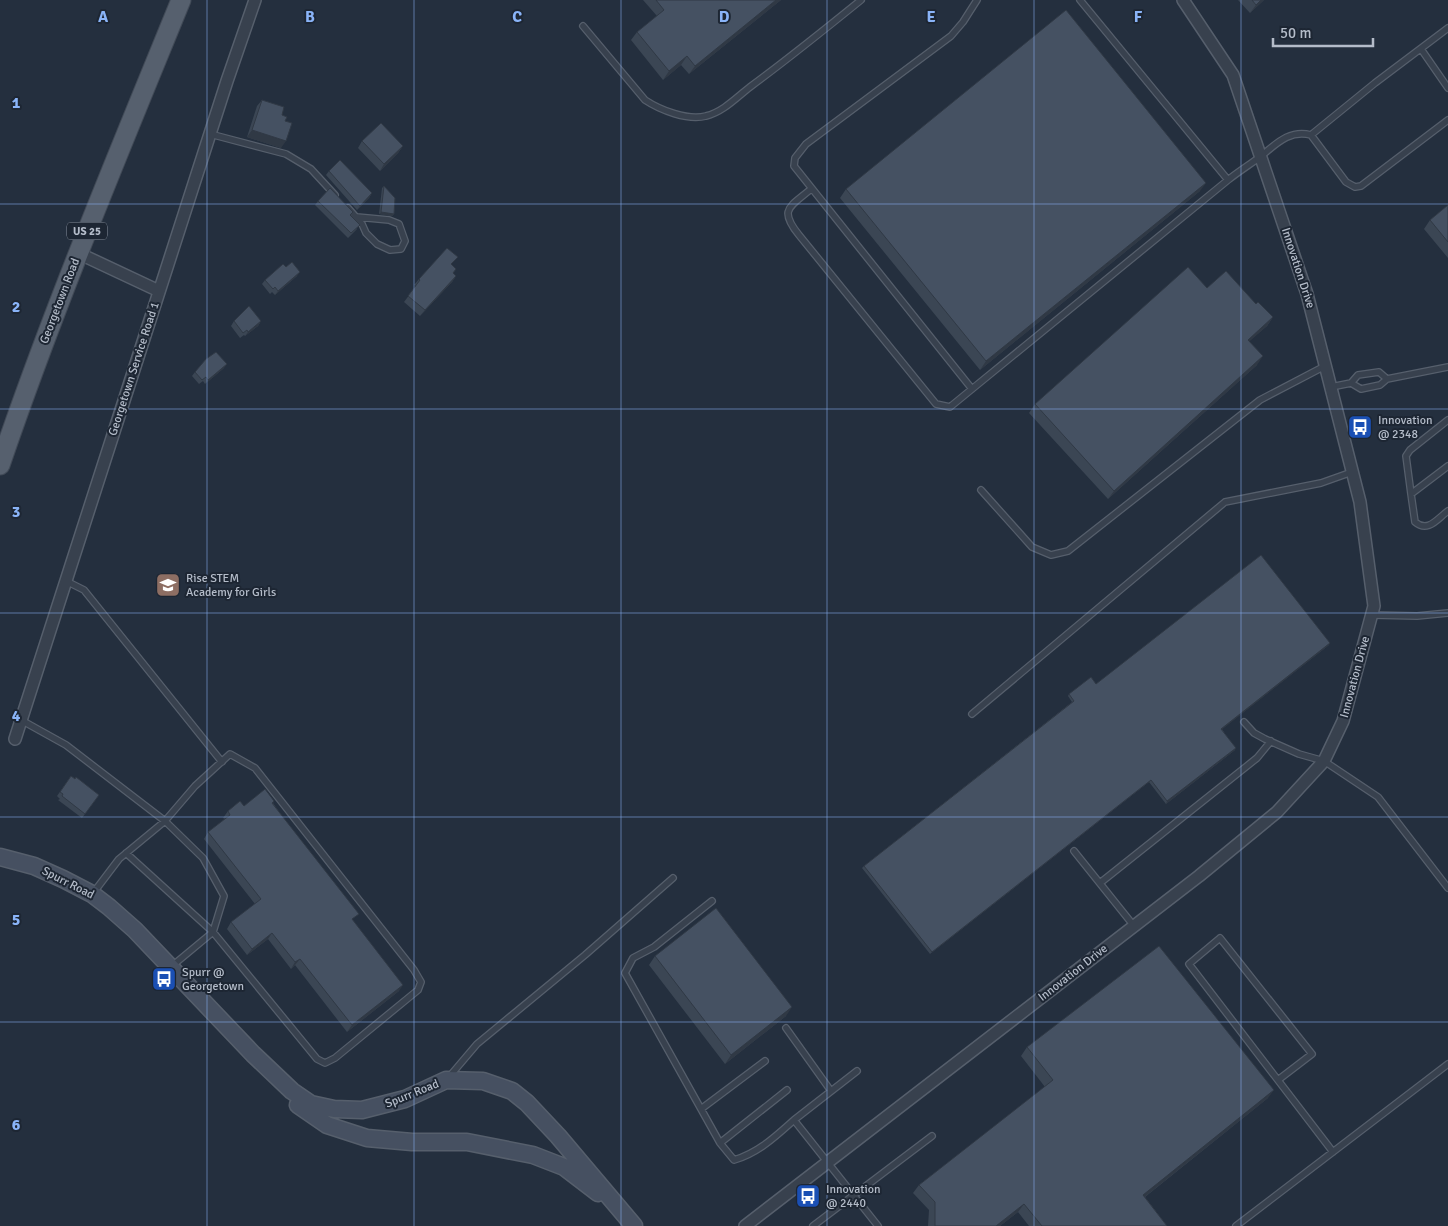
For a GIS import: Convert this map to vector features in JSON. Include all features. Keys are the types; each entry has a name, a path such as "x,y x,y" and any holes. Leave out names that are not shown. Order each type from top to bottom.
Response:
{"main road":[{"name":"Georgetown Road","path":"0,465 43,343 181,0"}],"street":[{"name":"Georgetown Service Road 1","path":"15,739 255,0"},
{"name":"Innovation Drive","path":"745,1226 1199,876 1277,812 1324,760 1343,721 1374,606 1360,502 1307,294 1233,75 1184,0"},
{"path":"78,254 159,291"},
{"name":"Spurr Road","path":"0,857 34,866 92,894 135,930 253,1054 292,1091 311,1104 334,1109 362,1110 405,1099 446,1080 483,1081 512,1091 527,1103 558,1136 630,1220"},
{"name":"Spurr Road","path":"253,1054 288,1099 327,1125 367,1138 412,1142 467,1142 533,1155 564,1167 630,1220"}],"lane":[{"path":"583,26 645,100 655,108 672,113 704,117 713,114 790,58 861,0"},
{"path":"972,389 794,166 798,152 806,144 951,36 963,22 976,0"},
{"path":"1080,0 1228,180"},
{"path":"1311,135 1448,28"},
{"path":"1421,49 1448,88"},
{"path":"811,189 790,207 787,214 794,229 936,404 950,407 1277,142 1293,134 1311,135 1346,182 1355,187 1361,186 1448,120"},
{"path":"210,134 286,154 311,169 338,198"},
{"path":"345,205 357,217 366,233 377,244 390,250 401,249 405,242 399,224 389,220 357,217"},
{"path":"981,490 1032,547 1051,555 1068,551 1260,400 1325,366"},
{"path":"1351,383 1360,389 1380,385 1387,379 1448,367"},
{"path":"1331,387 1351,383 1358,375 1379,372 1387,379"},
{"path":"1448,420 1410,450 1406,456 1415,522 1420,526 1427,527 1448,511"},
{"path":"1411,494 1448,466"},
{"path":"972,714 1225,502 1321,483 1352,472"},
{"path":"66,580 84,590 222,762"},
{"path":"1372,616 1418,616 1448,613"},
{"path":"21,720 66,744 165,821 203,858 224,896 213,932 170,967"},
{"path":"1244,722 1254,733 1271,742 1299,754 1324,760 1378,797 1448,888"},
{"path":"1100,883 1257,758 1271,742"},
{"path":"92,894 119,859 126,853 165,821 195,786 230,754 255,768 408,962 420,982 418,990 335,1058 325,1063 317,1059 213,932 126,853"},
{"path":"1074,851 1134,926"},
{"path":"446,1080 477,1044 585,955 673,878"},
{"path":"712,902 654,946 633,958 625,973 720,1143 734,1160 746,1157 768,1143 794,1120 857,1071"},
{"path":"1278,1080 1312,1054 1220,938 1189,964 1333,1152"},
{"path":"786,1028 831,1091"},
{"path":"701,1109 765,1061"},
{"path":"1236,1226 1448,1064"},
{"path":"720,1143 787,1090"},
{"path":"794,1120 878,1226"},
{"path":"813,1226 932,1136"}],"building":[{"path":"656,0 776,0 695,66 687,56 669,71 637,32 664,10"},
{"path":"1252,0 1261,0 1256,5"},
{"path":"1066,10 1206,183 986,361 846,189"},
{"path":"262,100 284,107 282,115 287,117 285,121 292,123 286,141 252,130"},
{"path":"381,123 403,146 384,164 362,141"},
{"path":"340,160 372,193 360,206 329,171"},
{"path":"384,186 395,198 394,214 381,212"},
{"path":"330,188 353,212 350,215 360,225 351,233 318,201"},
{"path":"1448,205 1448,242 1430,220"},
{"path":"447,248 458,257 451,264 456,269 453,273 456,276 425,310 408,296 419,279"},
{"path":"292,262 300,272 278,291 275,287 273,289 265,280 283,264 286,267"},
{"path":"1188,267 1207,288 1226,271 1256,304 1258,302 1273,317 1248,340 1263,356 1114,491 1035,404"},
{"path":"249,306 261,321 248,332 247,330 243,333 234,321"},
{"path":"216,352 227,364 208,380 206,377 202,380 195,372 206,359"},
{"path":"1261,555 1330,643 1221,729 1236,748 1167,801 1151,780 932,952 864,866 1074,701 1069,694 1091,677 1096,684"},
{"path":"71,776 75,779 76,777 99,795 85,814 62,796 63,794 60,792"},
{"path":"265,789 274,801 272,803 359,914 352,919 403,985 352,1025 300,959 295,962 272,933 252,949 231,922 261,899 208,832 230,815 228,811 240,801 244,806"},
{"path":"716,908 792,1007 731,1055 655,956"},
{"path":"1159,946 1274,1090 1143,1195 1167,1226 1042,1226 1024,1204 996,1226 935,1226 935,1202 919,1185 1053,1080 1027,1047"}],"place":[{"name":"Innovation @ 2348","path":"1360,427"},
{"name":"Rise STEM Academy for Girls","path":"168,585"},
{"name":"Spurr @ Georgetown","path":"164,979"},
{"name":"Innovation @ 2440","path":"808,1196"}]}
